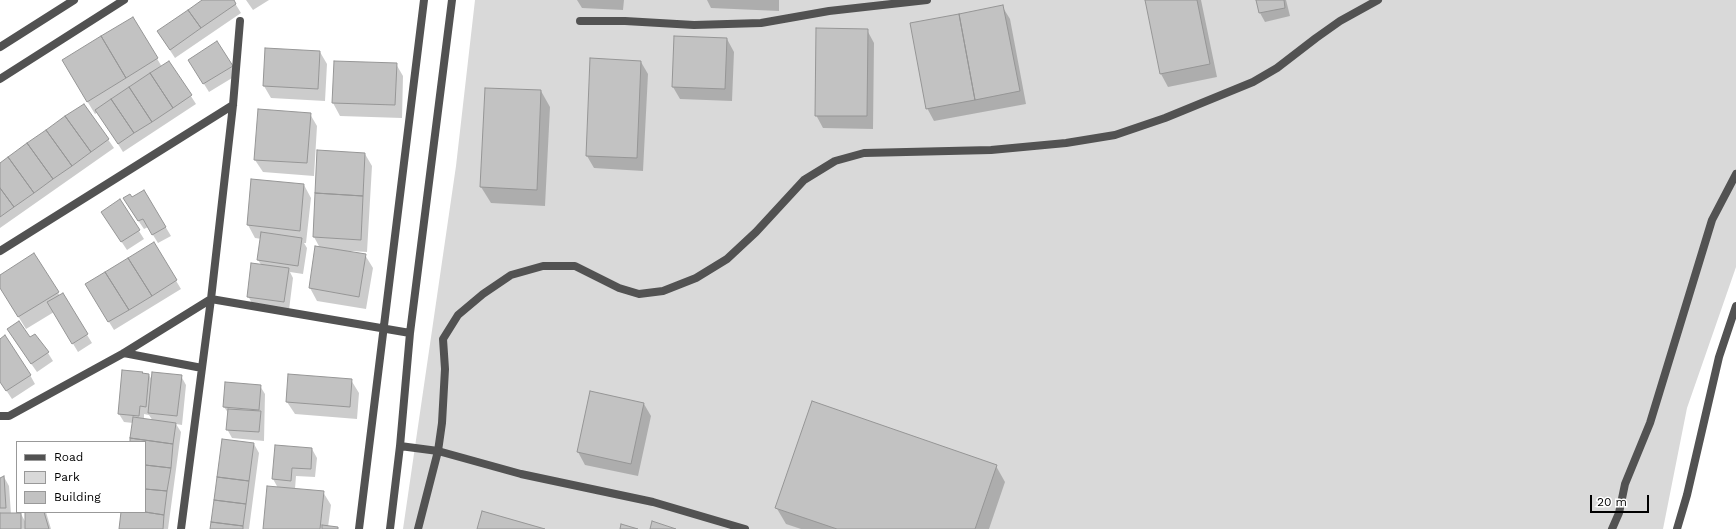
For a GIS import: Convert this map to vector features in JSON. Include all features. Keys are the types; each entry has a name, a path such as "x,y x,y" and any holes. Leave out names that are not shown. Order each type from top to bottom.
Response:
{"street":[{"path":"0,47 74,0"},
{"path":"0,79 124,0"},
{"path":"359,529 424,0"},
{"path":"390,529 400,446 410,333 452,0"},
{"path":"580,21 625,21 694,25 761,23 866,4 927,0"},
{"path":"418,529 438,451 442,415 444,369 443,339 458,315 483,294 511,275 543,266 575,266 619,288 639,294 663,291 696,278 727,259 756,232 804,180 835,161 864,153 991,150 1066,143 1115,135 1165,118 1253,82 1277,68 1340,21 1378,0"},
{"path":"181,529 211,299 233,105 240,21"},
{"path":"0,251 233,105"},
{"path":"1612,529 1619,514 1626,484 1650,423 1712,220 1736,174"},
{"path":"0,416 9,416 124,353 211,299 410,333"},
{"path":"1677,529 1687,495 1719,357 1736,306"},
{"path":"124,353 202,368"},
{"path":"400,446 438,451 521,474 653,502 745,529"}],"green space":[{"path":"475,0 1736,0 1736,267 1687,408 1663,529 403,529 456,166"}],"building":[{"path":"202,0 234,0 236,4 201,28 188,10"},
{"path":"1145,0 1197,0 1210,64 1160,74"},
{"path":"1256,0 1284,0 1285,8 1259,13"},
{"path":"1003,5 1020,91 975,100 959,14"},
{"path":"188,10 201,28 170,50 157,31"},
{"path":"959,14 975,100 926,109 910,23"},
{"path":"133,17 158,58 126,78 101,36"},
{"path":"816,28 868,29 867,116 815,116"},
{"path":"101,36 126,78 87,102 62,60"},
{"path":"674,36 727,38 725,89 672,87"},
{"path":"217,41 233,66 203,84 188,60"},
{"path":"265,48 320,51 318,89 263,86"},
{"path":"590,58 641,61 637,158 586,156"},
{"path":"169,61 192,95 173,108 150,73"},
{"path":"334,61 397,63 395,105 332,103"},
{"path":"150,73 173,108 152,122 129,87"},
{"path":"129,87 152,122 134,133 111,99"},
{"path":"485,88 541,90 537,190 480,187"},
{"path":"111,99 134,133 118,144 95,110"},
{"path":"84,104 109,139 91,152 65,116"},
{"path":"258,109 311,113 307,163 254,160"},
{"path":"65,116 91,152 72,166 46,130"},
{"path":"46,130 72,166 53,179 27,143"},
{"path":"27,143 53,179 34,193 8,157"},
{"path":"317,150 365,153 363,196 315,193"},
{"path":"8,157 34,193 14,207 0,188 0,163"},
{"path":"251,179 304,184 300,231 247,225"},
{"path":"0,188 14,207 0,217"},
{"path":"144,190 166,227 152,235 143,219 138,221 123,198 130,194 132,197"},
{"path":"315,193 363,196 361,240 313,237"},
{"path":"120,199 140,230 121,242 101,212"},
{"path":"261,232 302,238 298,266 257,260"},
{"path":"154,242 177,280 152,296 128,258"},
{"path":"315,246 366,254 359,297 309,288"},
{"path":"34,253 59,292 18,317 0,288 0,275"},
{"path":"128,258 152,296 129,310 105,272"},
{"path":"251,263 289,268 284,302 247,297"},
{"path":"105,272 129,310 108,322 85,284"},
{"path":"63,293 88,334 72,344 47,302"},
{"path":"19,321 30,337 35,334 49,352 31,364 7,329"},
{"path":"5,335 31,375 6,391 0,382 0,339"},
{"path":"122,370 149,374 146,407 140,406 139,416 118,414"},
{"path":"152,372 182,375 177,416 148,413"},
{"path":"288,374 352,379 350,407 286,402"},
{"path":"225,382 261,385 259,410 223,407"},
{"path":"590,391 644,403 631,464 577,452"},
{"path":"812,401 997,465 975,529 837,529 775,508"},
{"path":"228,409 261,411 259,432 226,430"},
{"path":"133,417 176,423 173,444 130,438"},
{"path":"130,438 173,444 171,468 146,465 146,441 130,441"},
{"path":"222,439 254,443 249,481 217,477"},
{"path":"275,445 312,448 311,469 292,468 291,481 272,479"},
{"path":"146,465 171,468 167,491 146,489"},
{"path":"4,476 6,508 0,508 0,478"},
{"path":"217,477 249,481 246,504 214,500"},
{"path":"267,486 324,491 320,529 263,529"},
{"path":"146,489 167,491 164,515 146,512"},
{"path":"214,500 246,504 243,526 211,522"},
{"path":"482,511 545,529 477,529"},
{"path":"146,512 164,515 163,529 119,529 121,513"},
{"path":"0,513 21,513 21,529 0,529"},
{"path":"25,513 44,513 49,529 25,529"},
{"path":"652,521 676,529 650,529"},
{"path":"211,522 243,526 243,529 210,529"},
{"path":"621,524 638,529 620,529"},
{"path":"322,525 338,527 338,529 322,529"}]}
